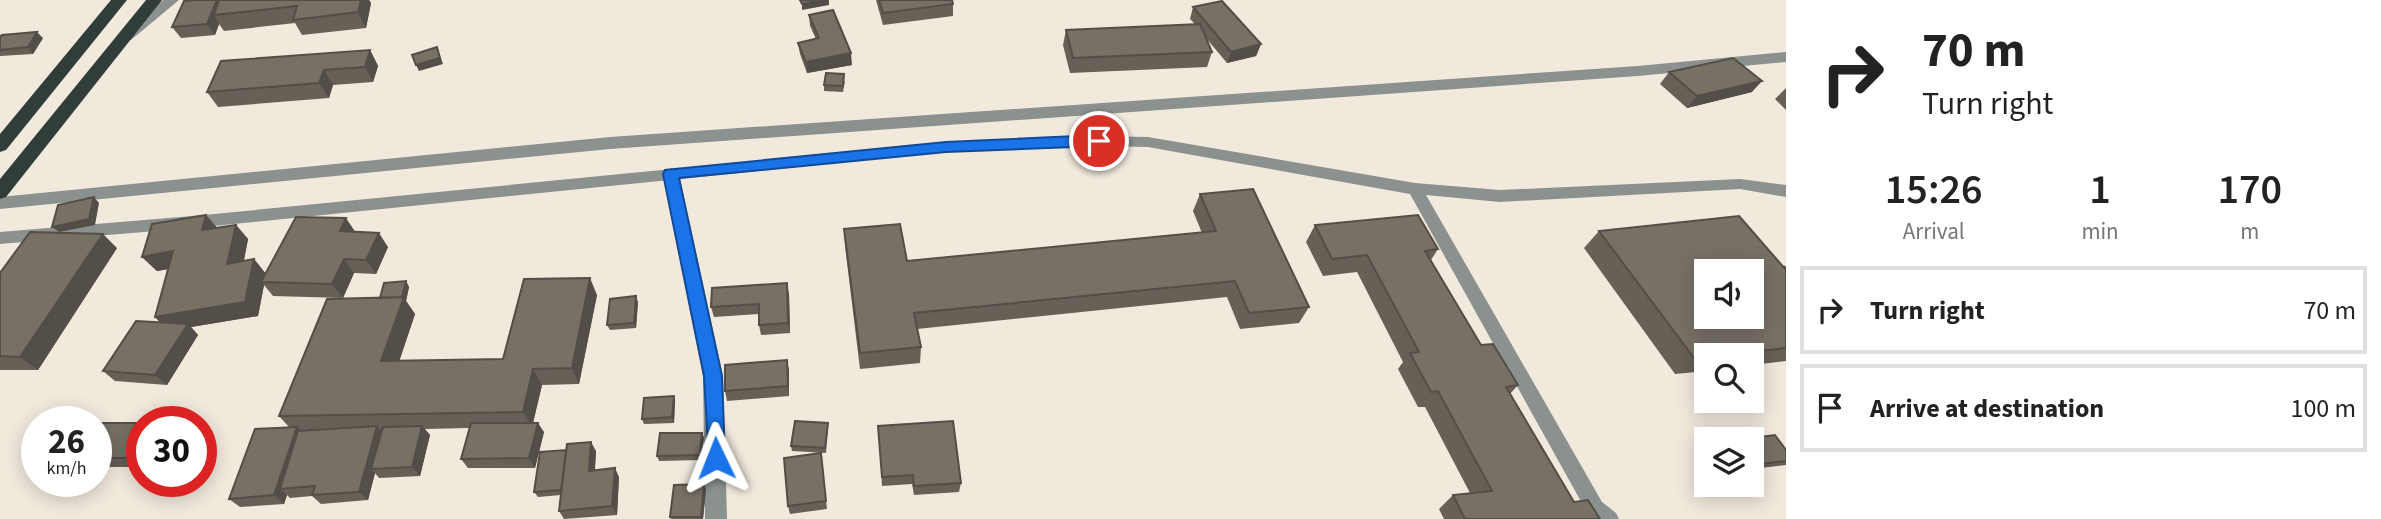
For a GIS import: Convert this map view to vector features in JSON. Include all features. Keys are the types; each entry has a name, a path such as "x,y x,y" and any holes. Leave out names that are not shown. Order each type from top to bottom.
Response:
{"highway":[{"path":"0,146 120,0"},
{"path":"0,192 154,0"}],"street":[{"path":"122,40 172,0"},
{"path":"0,203 610,144 1638,71 1786,57"},
{"path":"671,174 713,376 716,519"}],"lane":[{"path":"0,238 204,221 946,147 1099,141 1149,142 1415,189 1500,196 1740,184 1786,191"},
{"path":"1415,189 1595,508 1609,519"}],"building":[{"path":"217,0 207,24 172,27 184,1"},
{"path":"219,0 361,0 358,12 293,20 297,6 214,15"},
{"path":"800,0 823,0 802,4"},
{"path":"879,0 952,0 953,4 883,13"},
{"path":"1222,1 1261,44 1231,52 1193,7"},
{"path":"833,10 851,53 806,62 798,43 819,38 809,15"},
{"path":"1200,24 1212,52 1073,58 1066,30"},
{"path":"37,32 28,47 0,50 2,35"},
{"path":"437,47 440,58 416,65 412,55"},
{"path":"370,50 365,67 324,70 319,83 207,92 221,61"},
{"path":"1733,58 1762,81 1697,96 1669,72"},
{"path":"826,73 844,74 843,86 824,85"},
{"path":"1253,189 1309,307 1249,313 1235,281 914,313 921,347 860,353 844,229 900,224 907,261 1216,231 1200,194"},
{"path":"94,197 89,219 52,227 58,205"},
{"path":"206,215 202,230 236,225 227,264 254,259 245,302 155,317 173,251 142,257 152,224"},
{"path":"1418,215 1438,249 1425,251 1481,345 1493,344 1518,385 1506,387 1574,502 1588,500 1600,519 1465,519 1453,495 1492,491 1438,391 1431,392 1410,353 1419,352 1367,255 1332,259 1315,225"},
{"path":"1739,216 1786,270 1786,348 1764,350 1764,343 1694,343 1694,358 1599,231"},
{"path":"296,217 346,218 340,231 379,233 366,260 344,259 332,284 261,282"},
{"path":"30,232 103,234 20,357 0,356 0,273"},
{"path":"590,278 572,368 533,369 523,412 279,416 327,299 404,297 381,361 503,359 524,279"},
{"path":"406,281 402,297 380,298 384,283"},
{"path":"787,283 788,323 759,325 759,304 711,307 712,288"},
{"path":"636,296 634,323 607,325 610,299"},
{"path":"136,321 188,324 155,375 103,371"},
{"path":"787,360 788,386 725,391 725,365"},
{"path":"674,396 672,417 642,419 644,398"},
{"path":"795,421 828,423 825,448 791,446"},
{"path":"953,421 961,483 914,486 913,475 882,477 878,426"},
{"path":"112,423 126,423 126,458 112,458"},
{"path":"471,423 538,423 529,458 461,459"},
{"path":"377,426 359,492 312,495 315,486 280,489 298,431"},
{"path":"422,426 412,467 371,469 383,427"},
{"path":"297,427 274,495 229,499 255,429"},
{"path":"660,433 702,433 700,455 657,456"},
{"path":"1775,435 1786,450 1786,461 1764,464 1764,436"},
{"path":"591,442 589,471 615,468 612,506 559,511 567,444"},
{"path":"566,450 561,490 534,492 540,452"},
{"path":"821,453 826,501 788,506 784,458"},
{"path":"704,484 701,517 670,517 674,485"}],"route":[{"path":"716,458 713,376 671,174 946,147 1099,141"}]}
